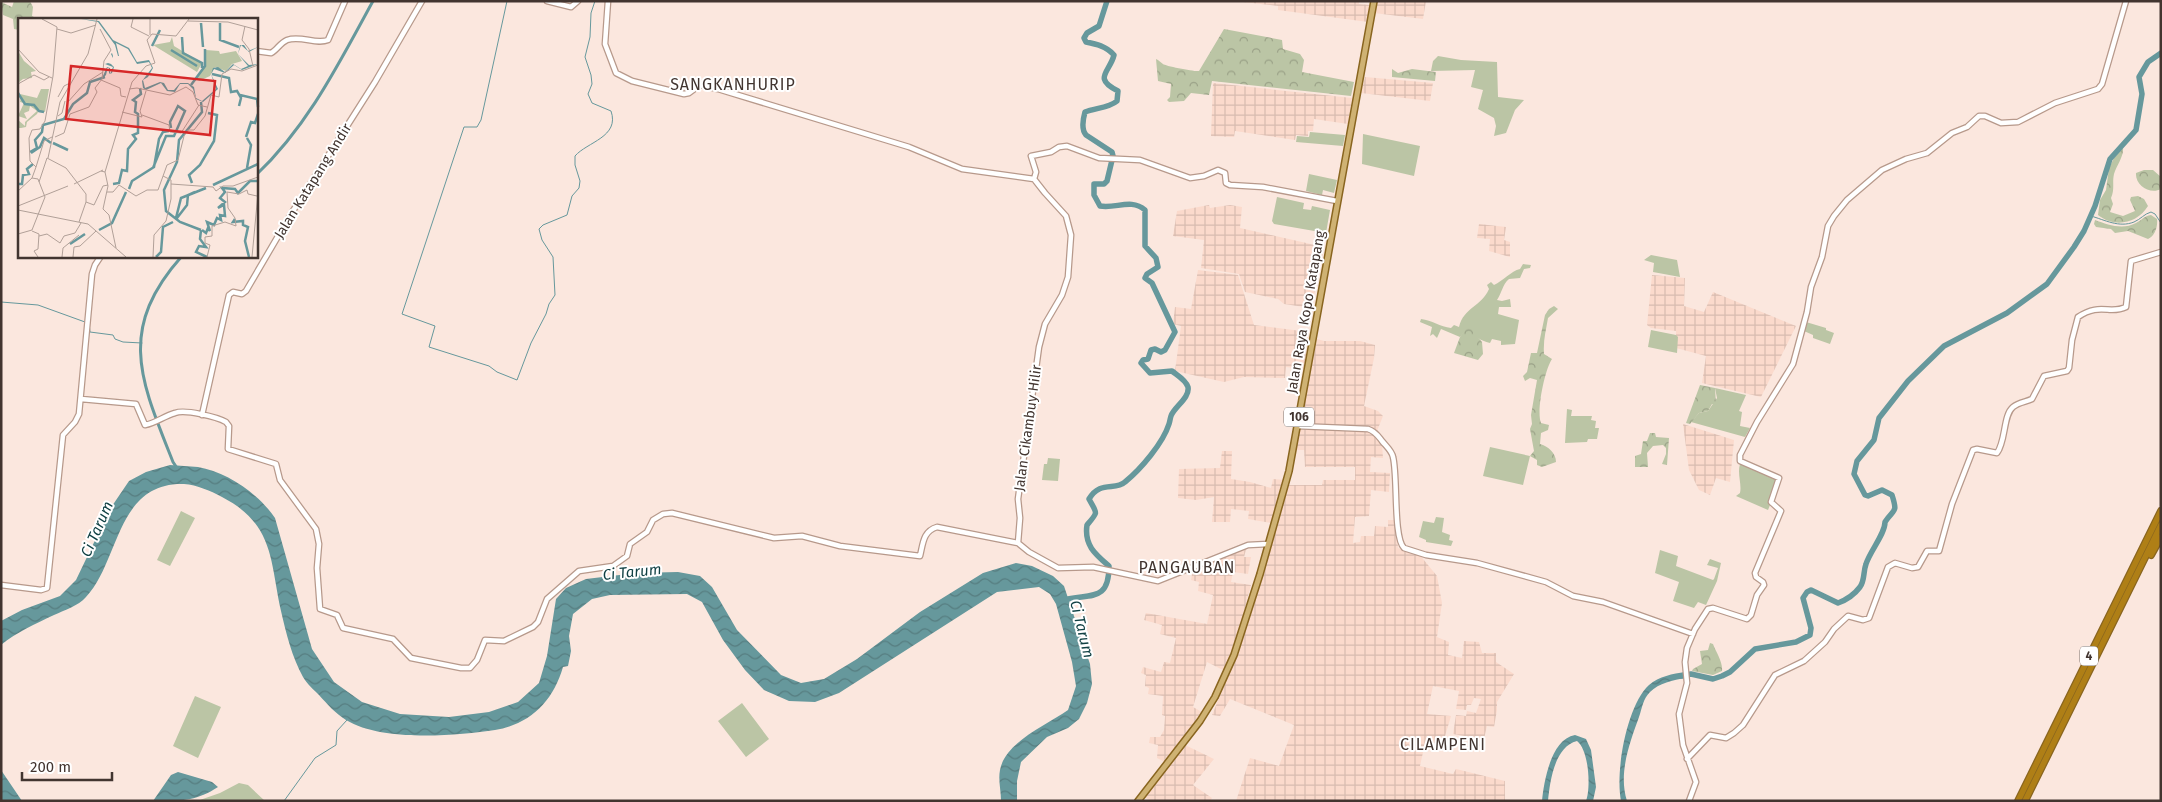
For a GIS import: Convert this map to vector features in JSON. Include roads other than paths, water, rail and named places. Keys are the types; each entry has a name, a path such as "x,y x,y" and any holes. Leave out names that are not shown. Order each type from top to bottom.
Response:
{"highway":[{"name":"4","path":"2018,801 2161,511"},
{"name":"4","path":"2024,801 2161,525"},
{"path":"2139,571 2161,537"}],"main road":[{"name":"Jalan Raya Kopo Katapang","path":"1138,801 1198,723 1215,697 1234,655 1268,544 1289,471 1374,1"}],"street":[{"path":"258,51 271,53 283,42 294,39 328,40 345,1"},
{"name":"Jalan Katapang Andir","path":"202,415 229,296 233,292 242,294 246,291 422,1"},
{"path":"547,1 571,7 578,1"},
{"path":"608,1 605,44 614,71 623,78 684,94 689,93 700,85 718,89 909,147 962,168 1034,179 1036,172 1032,156 1051,152 1059,147 1070,147 1095,157 1140,160 1190,178 1201,177 1220,170 1225,173 1226,183 1230,185 1263,186 1337,201"},
{"path":"1690,801 1696,782 1687,759 1679,718 1687,681 1687,650 1705,612 1710,608 1748,619 1758,593 1764,585 1764,582 1756,577 1755,573 1781,511 1771,502 1779,478 1743,463 1740,461 1740,455 1792,364 1808,312 1811,287 1825,248 1830,221 1847,200 1882,170 1906,159 1927,153 1952,133 1968,127 1979,116 1985,116 2001,122 2018,122 2056,103 2098,89 2102,84 2126,1"},
{"name":"Jalan Cikambuy Hilir","path":"1018,543 1020,518 1018,499 1039,347 1044,324 1062,295 1068,277 1071,239 1071,229 1066,216 1044,193 1034,179"},
{"path":"1687,759 1710,735 1726,738 1734,733 1744,723 1775,675 1804,661 1825,642 1848,616 1863,620 1869,618 1888,567 1895,563 1918,567 1927,551 1939,551 1952,504 1973,450 1997,453 2002,443 2012,408 2032,399 2044,376 2067,371 2069,368 2072,340 2078,317 2095,308 2120,309 2126,307 2131,261 2160,253"},
{"path":"1,585 41,590 47,588 63,435 77,419 81,399 92,274 100,258"},
{"path":"81,399 136,404 145,425 166,418 176,412 202,415 228,423 228,450 276,464 280,480 313,524 319,544 317,568 320,609 337,615 343,628 394,639 409,656 423,661 461,668 470,668 477,660 484,640 506,640 533,627 538,622 545,602 579,571 613,566 624,559 630,544 646,533 652,521 670,513 774,538 802,536 840,546 920,556 926,534 937,527 1018,543 1029,552 1058,568 1088,566 1158,581 1243,546 1268,544"},
{"path":"1297,426 1368,429 1375,432 1393,457 1396,480 1397,519 1400,542 1403,547 1426,555 1482,564 1546,582 1576,597 1604,602 1693,634"}],"water":[{"path":"170,465 198,467 220,474 241,485 268,509 275,518 312,649 334,682 362,702 400,714 449,717 489,712 518,702 539,683 547,656 556,599 566,588 586,579 636,573 678,572 700,576 712,587 737,630 781,675 801,683 824,679 857,659 920,612 983,573 1016,563 1032,566 1053,576 1064,586 1090,664 1092,684 1087,703 1079,719 1068,728 1047,737 1021,762 1017,781 1017,801 1001,801 999,774 1003,760 1028,735 1068,710 1076,686 1072,662 1056,604 1050,594 1039,587 997,592 839,693 815,702 789,701 764,690 745,670 723,640 702,602 687,594 610,595 592,599 573,614 569,636 571,651 568,666 563,667 559,679 547,700 530,716 508,727 479,732 419,736 379,732 361,727 342,718 303,677 287,636 267,545 261,531 252,519 218,495 199,487 184,484 162,487 145,496 132,509 122,526 97,582 83,600 71,608 26,628 1,645 1,621 22,610 60,596 76,580 110,509 129,481 146,472"},
{"path":"1685,672 1686,678 1658,686 1650,692 1644,701 1624,769 1627,801 1621,801 1621,756 1634,707 1641,694 1657,679"},
{"path":"1575,735 1586,739 1591,750 1596,787 1593,801 1586,801 1588,795 1588,770 1584,752 1577,741 1563,750 1558,758 1552,775 1548,801 1542,801 1547,772 1555,752 1567,738"},
{"path":"1,770 22,801 1,801"},
{"path":"178,772 212,782 218,787 202,796 194,798 179,801 153,801 171,775"}],"waterway":[{"path":"258,173 275,156 307,115 335,70 373,1"},
{"path":"507,1 481,120 477,127 464,127 402,314 435,326 429,347 489,366 497,372 517,380 531,343 555,295 553,257 542,240 539,229 543,225 567,215 572,196 579,188 580,181 575,165 575,156 607,133 613,120 611,111 592,103 588,94 592,84 585,57 590,37 591,13 595,1"},
{"name":"Ci Tarum","path":"1063,600 1096,594 1106,586 1109,566 1095,553 1087,538 1087,525 1096,512 1089,499 1098,490 1121,485 1138,470 1157,447 1166,431 1171,416 1188,391 1185,382 1172,371 1150,373 1141,363 1143,360 1148,359 1151,350 1155,349 1161,352 1165,350 1175,332 1152,283 1145,278 1147,274 1158,267 1156,258 1145,246 1145,210 1129,204 1100,206 1094,195 1094,184 1104,184 1107,181 1113,156 1112,152 1084,133 1084,115 1085,112 1106,107 1117,101 1118,91 1110,86 1104,78 1114,55 1104,47 1086,42 1084,38 1087,33 1099,26 1107,1"},
{"path":"1681,676 1691,674 1713,679 1730,672 1755,649 1796,642 1810,635 1811,628 1803,598 1807,592 1811,590 1838,603 1850,597 1860,587 1863,582 1868,559 1883,532 1885,522 1895,508 1892,495 1882,490 1868,496 1865,495 1854,474 1857,461 1874,440 1879,418 1908,381 1944,346 2007,313 2047,284 2084,231 2095,206 2110,159 2136,130 2142,94 2139,77 2148,62 2161,53"},
{"path":"2091,216 2112,223 2128,224 2151,212 2155,214 2161,223"},
{"path":"177,468 161,433 152,406 144,381 141,356 142,332 148,308 161,283 180,258"},
{"path":"1,302 38,305 85,322"},
{"path":"89,323 90,332 113,335 115,339 123,342 142,343"},
{"path":"284,801 315,758 336,745 337,731 347,720"}],"district":[{"name":"SANGKANHURIP","path":"733,84"},
{"name":"PANGAUBAN","path":"1187,567"},
{"name":"CILAMPENI","path":"1443,744"}]}
